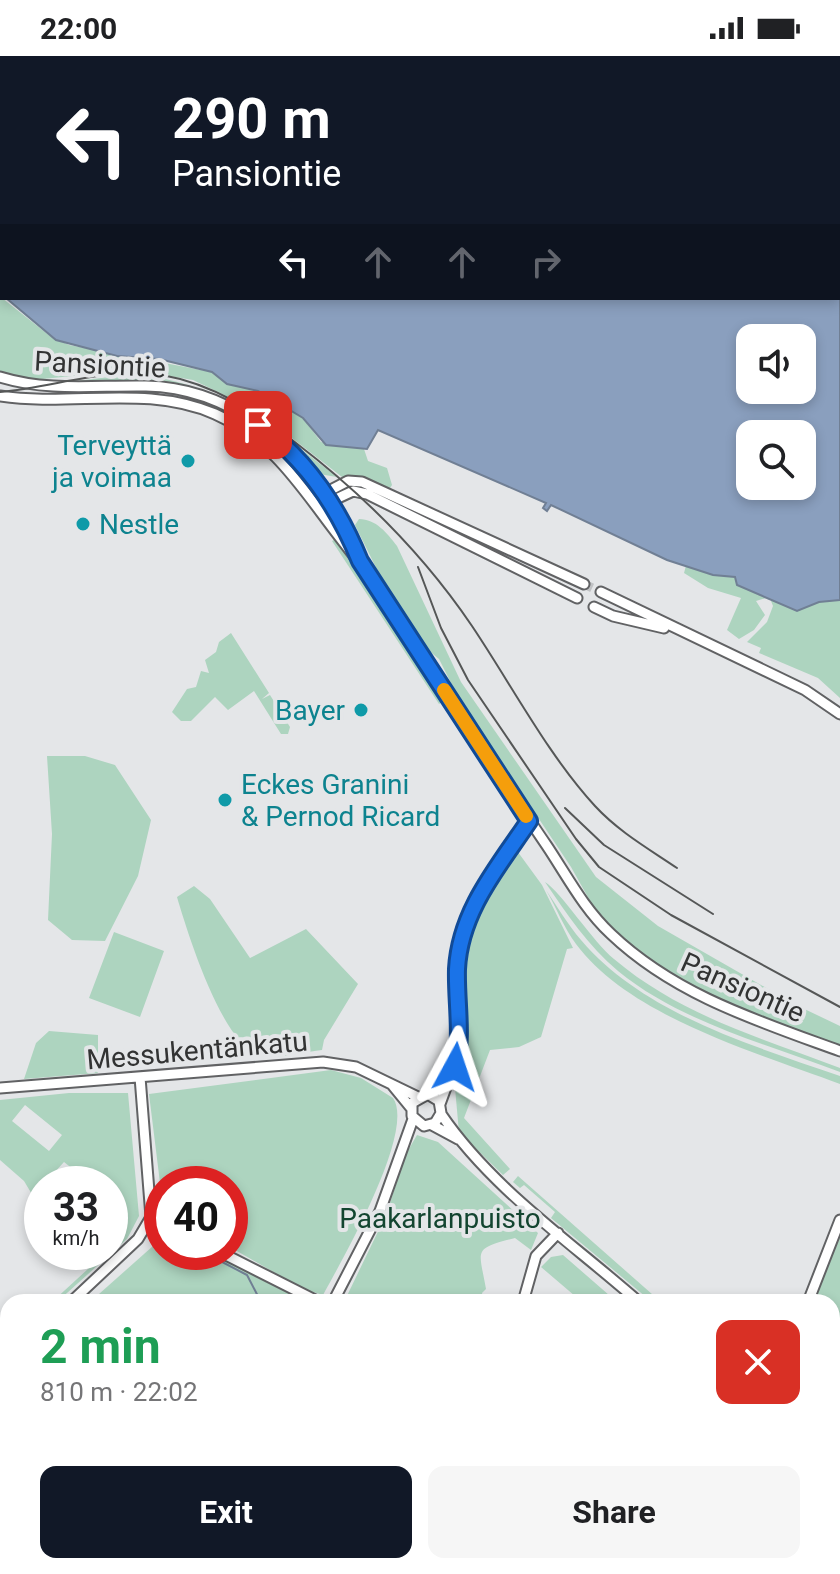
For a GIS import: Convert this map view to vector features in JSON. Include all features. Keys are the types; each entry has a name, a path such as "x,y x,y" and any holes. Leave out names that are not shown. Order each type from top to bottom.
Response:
{"street":[{"name":"Pansiontie","path":"0,377 57,388 146,386 197,394 233,410 265,429 297,458 327,497 360,561"},
{"name":"Pansiontie","path":"0,396 38,400 153,398 189,405 228,421 260,441 287,466 360,561 529,821 597,919 653,969 705,999 840,1051"},
{"path":"317,504 348,481 362,482 584,584"},
{"path":"327,497 353,491 367,494 577,598"},
{"path":"601,592 805,690 840,714"},
{"path":"594,607 613,616 683,633"},
{"path":"407,1142 428,1125 440,1109 459,1047 457,969 465,925 478,896 529,821"},
{"name":"Messukentänkatu","path":"0,1088 323,1062 356,1067 393,1086 424,1096 440,1109 458,1139"},
{"path":"140,1077 147,1166"},
{"path":"337,1294 380,1211 407,1142 412,1114 424,1096 447,1083"},
{"name":"Messukentänkatu","path":"393,1086 412,1114"},
{"path":"412,1114 458,1139 501,1184 630,1294"},
{"path":"811,1294 840,1220"},
{"path":"80,1294 138,1239 144,1229"},
{"path":"525,1294 536,1256 558,1233"},
{"path":"248,1266 303,1294"}],"green space":[{"path":"0,300 5,300 50,336 69,345 212,372 227,384 258,391 303,418 321,442 364,449 368,461 387,468 392,485 390,488 363,478 342,477 256,410 193,380 134,370 32,380 0,371"},
{"path":"133,374 193,387 243,409 266,424 289,440 337,477 319,474 264,423 204,392 156,381 61,383"},
{"path":"359,519 376,524 397,546 461,682 596,877 658,926 796,1005 840,1026 840,1046 711,998 645,958 610,927 594,908 571,867 459,699 439,659 428,650 386,588 355,525"},
{"path":"332,541 442,702 439,704"},
{"path":"687,562 716,562 766,598 756,601 765,615 754,630 739,639 727,630 741,598 708,588 684,573"},
{"path":"840,591 840,698 818,678 759,653 761,648 747,642 767,622 773,606 771,601"},
{"path":"231,633 269,693 262,699 270,695 290,727 288,734 281,734 254,691 228,710 215,697 191,721 181,721 172,712 187,689 196,687 201,671 209,673 205,660 216,652 219,642"},
{"path":"47,756 85,756 115,765 151,820 138,876 105,941 72,940 48,920 52,834"},
{"path":"515,848 542,885 573,948 567,949 541,1037 519,1047 490,1050 464,1118 510,1169 503,1175 459,1132 455,1088 464,1066 461,985 466,932 478,903"},
{"path":"545,882 606,951 639,979 722,1023 840,1068 840,1072 696,1018 642,989 597,951"},
{"path":"194,886 210,899 250,958 306,929 358,984 324,1040 322,1050 261,1056 247,1048 233,1033 208,986 177,897"},
{"path":"546,890 581,940 607,966 636,988 701,1024 840,1076 840,1084 698,1030 628,992 599,970 576,944"},
{"path":"114,932 164,951 140,1017 89,998"},
{"path":"49,1031 98,1035 98,1073 24,1079 36,1043"},
{"path":"331,1070 361,1078 393,1098 397,1115 386,1166 360,1226 324,1294 303,1289 248,1257 248,1166 158,1166 149,1094"},
{"path":"69,1093 128,1093 139,1216 128,1237 128,1166 69,1166 64,1162 60,1166 24,1166 24,1181 0,1160 0,1100","holes":["25,1105 62,1135 49,1151 12,1121"]},
{"name":"Paakarlanpuisto","path":"417,1135 438,1142 538,1233 531,1250 515,1238 485,1248 481,1258 486,1289 482,1294 348,1294 386,1215 406,1154"},
{"path":"518,1176 652,1294 642,1294 551,1218 555,1212 524,1185 520,1188 513,1182"},
{"path":"840,1237 840,1294 817,1294"},
{"path":"144,1254 144,1270 245,1270 292,1294 99,1294"},
{"name":"Paakarlanpuisto","path":"563,1255 608,1294 573,1294 541,1267 551,1257"},
{"path":"87,1270 93,1270 66,1294 61,1294"}],"water":[{"path":"8,300 840,300 840,600 819,602 797,611 737,585 735,577 713,575 667,560 551,505 547,511 543,508 546,503 378,430 367,449 326,445 303,418 258,391 227,384 212,372 159,359 117,356 56,340"}],"waterway":[{"path":"237,1270 247,1275 257,1294"}],"tunnel":[{"path":"584,584 601,592"}],"railway":[{"path":"0,392 101,376 162,375 217,392 266,421 345,484 392,527 434,575 472,626 578,786 614,824 677,868"},
{"path":"418,567 441,628 468,680 576,839 599,867 671,915 840,1007"},
{"path":"565,808 604,845 713,914"}],"slow traffic":[{"path":"444,690 526,816"}],"place":[{"name":"Terveyttä ja voimaa","path":"188,461"},
{"name":"Nestle","path":"83,524"},
{"name":"Bayer","path":"361,710"},
{"name":"Eckes Granini & Pernod Ricard","path":"225,800"}],"route":[{"path":"258,425 289,450 325,493 347,528 360,561 529,821 478,896 463,929 457,969 459,1038 455,1067"}]}
